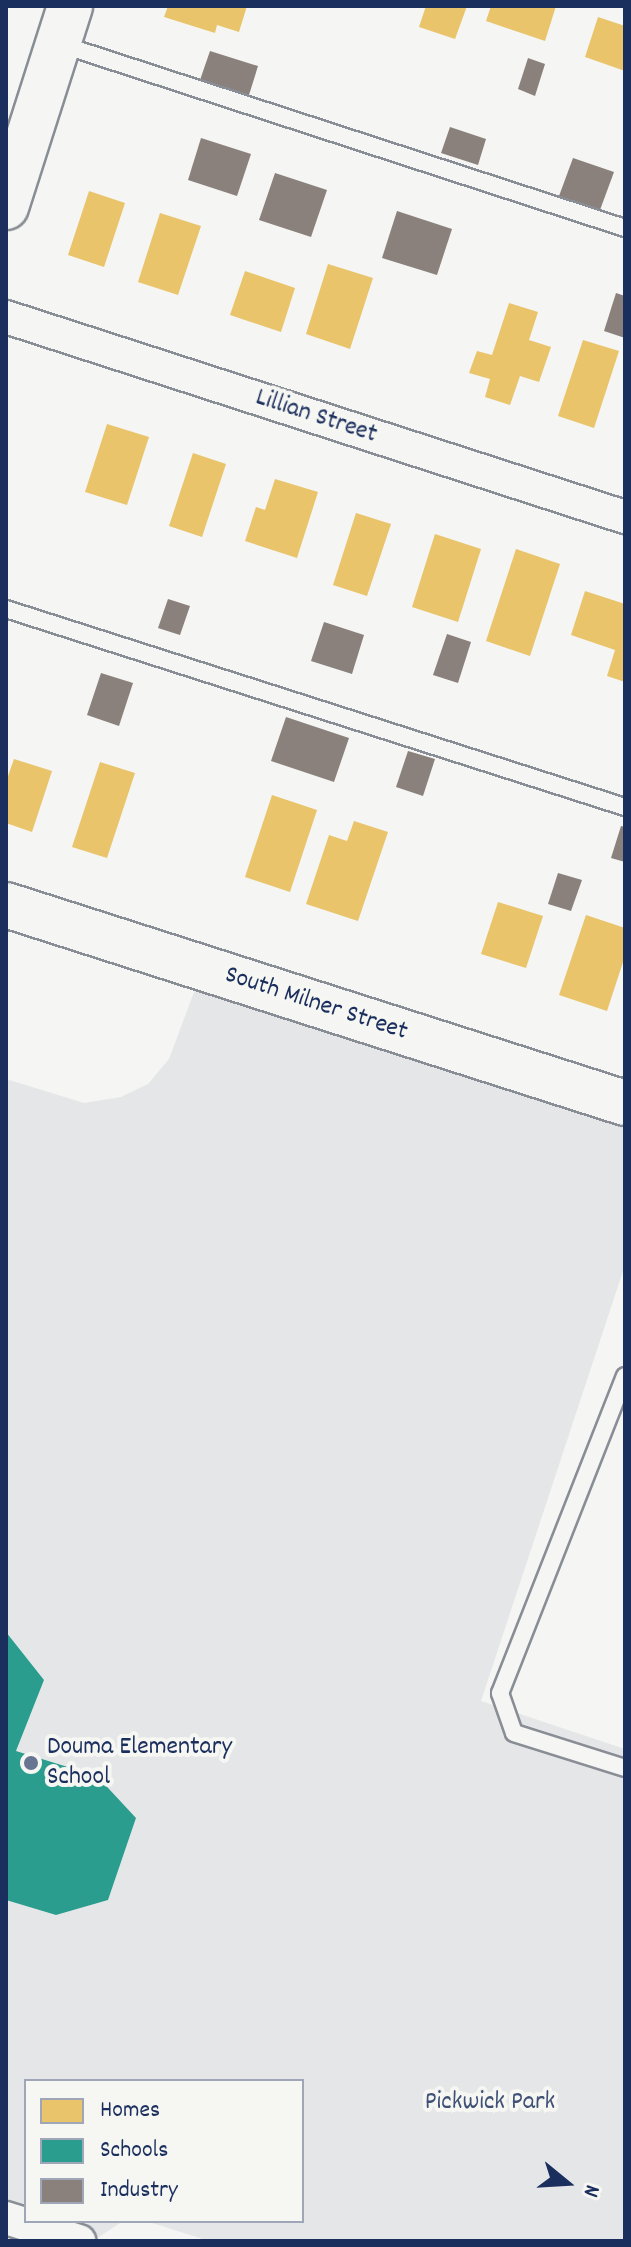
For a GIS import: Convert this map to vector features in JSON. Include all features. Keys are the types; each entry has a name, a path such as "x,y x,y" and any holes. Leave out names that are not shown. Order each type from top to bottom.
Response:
{"main road":[{"path":"6,207 64,25"},
{"name":"South Milner Street","path":"6,905 625,1103"}],"street":[{"name":"Lillian Street","path":"6,317 625,517"},
{"path":"6,2218 63,2239"}],"lane":[{"path":"64,25 625,228"},
{"path":"6,609 625,807"},
{"path":"625,1376 500,1693 514,1733 625,1768"}],"green space":[{"name":"Pickwick Park","path":"203,968 625,1103 625,1265 481,1701 625,1749 625,2241 209,2241 152,2223 304,2223 304,2079 24,2079 24,2223 6,2218 6,1900 56,1915 108,1900 136,1818 97,1776 16,1751 44,1680 6,1632 6,1079 84,1103 121,1097 148,1084 169,1059"},
{"path":"25,2223 120,2223 93,2241"}],"building: Homes":[{"path":"168,6 247,6 239,32 217,25 215,33 164,17"},
{"path":"426,6 467,6 455,39 419,27"},
{"path":"491,6 556,6 545,41 486,21"},
{"path":"598,17 625,26 625,71 585,57"},
{"path":"89,191 125,203 104,267 68,255"},
{"path":"160,213 201,226 178,295 138,282"},
{"path":"328,264 373,278 350,349 306,334"},
{"path":"245,271 295,288 281,332 230,315"},
{"path":"509,303 538,312 529,340 551,347 539,382 520,376 510,405 485,397 490,379 469,373 477,351 492,355"},
{"path":"583,340 619,351 594,428 558,416"},
{"path":"107,424 149,437 127,505 85,492"},
{"path":"193,453 226,464 202,537 169,526"},
{"path":"275,479 318,492 297,558 245,541 256,507 265,510"},
{"path":"356,513 391,524 367,596 333,585"},
{"path":"435,534 481,549 458,622 412,607"},
{"path":"516,549 560,564 530,656 486,641"},
{"path":"585,591 625,604 625,682 607,676 615,650 571,635"},
{"path":"14,759 52,771 32,832 6,823 6,782"},
{"path":"100,762 135,773 107,858 72,847"},
{"path":"272,795 317,810 290,892 245,877"},
{"path":"354,821 388,832 358,921 306,904 329,835 347,841"},
{"path":"498,902 543,916 526,968 481,954"},
{"path":"586,915 625,928 625,956 607,1011 559,995"}],"building: Schools":[{"name":"Douma Elementary School","path":"6,1632 44,1680 16,1751 97,1776 136,1818 108,1900 56,1915 6,1900"}],"building: Industry":[{"path":"210,51 258,66 249,95 200,80"},
{"path":"528,58 545,64 535,96 518,89"},
{"path":"450,127 486,139 478,165 441,153"},
{"path":"201,138 251,154 237,196 188,180"},
{"path":"573,158 614,172 600,210 559,196"},
{"path":"275,173 327,190 311,237 259,220"},
{"path":"397,211 452,229 437,275 382,258"},
{"path":"616,293 625,296 625,338 604,331"},
{"path":"168,599 190,606 180,635 158,628"},
{"path":"324,622 364,635 352,674 311,661"},
{"path":"447,634 471,642 458,683 433,675"},
{"path":"101,673 133,683 119,726 87,715"},
{"path":"286,717 349,738 334,782 271,761"},
{"path":"408,751 435,759 423,796 396,787"},
{"path":"621,826 625,827 625,862 611,858"},
{"path":"558,873 582,880 571,911 548,904"}],"place":[{"name":"Douma Elementary School","path":"31,1763"}]}
